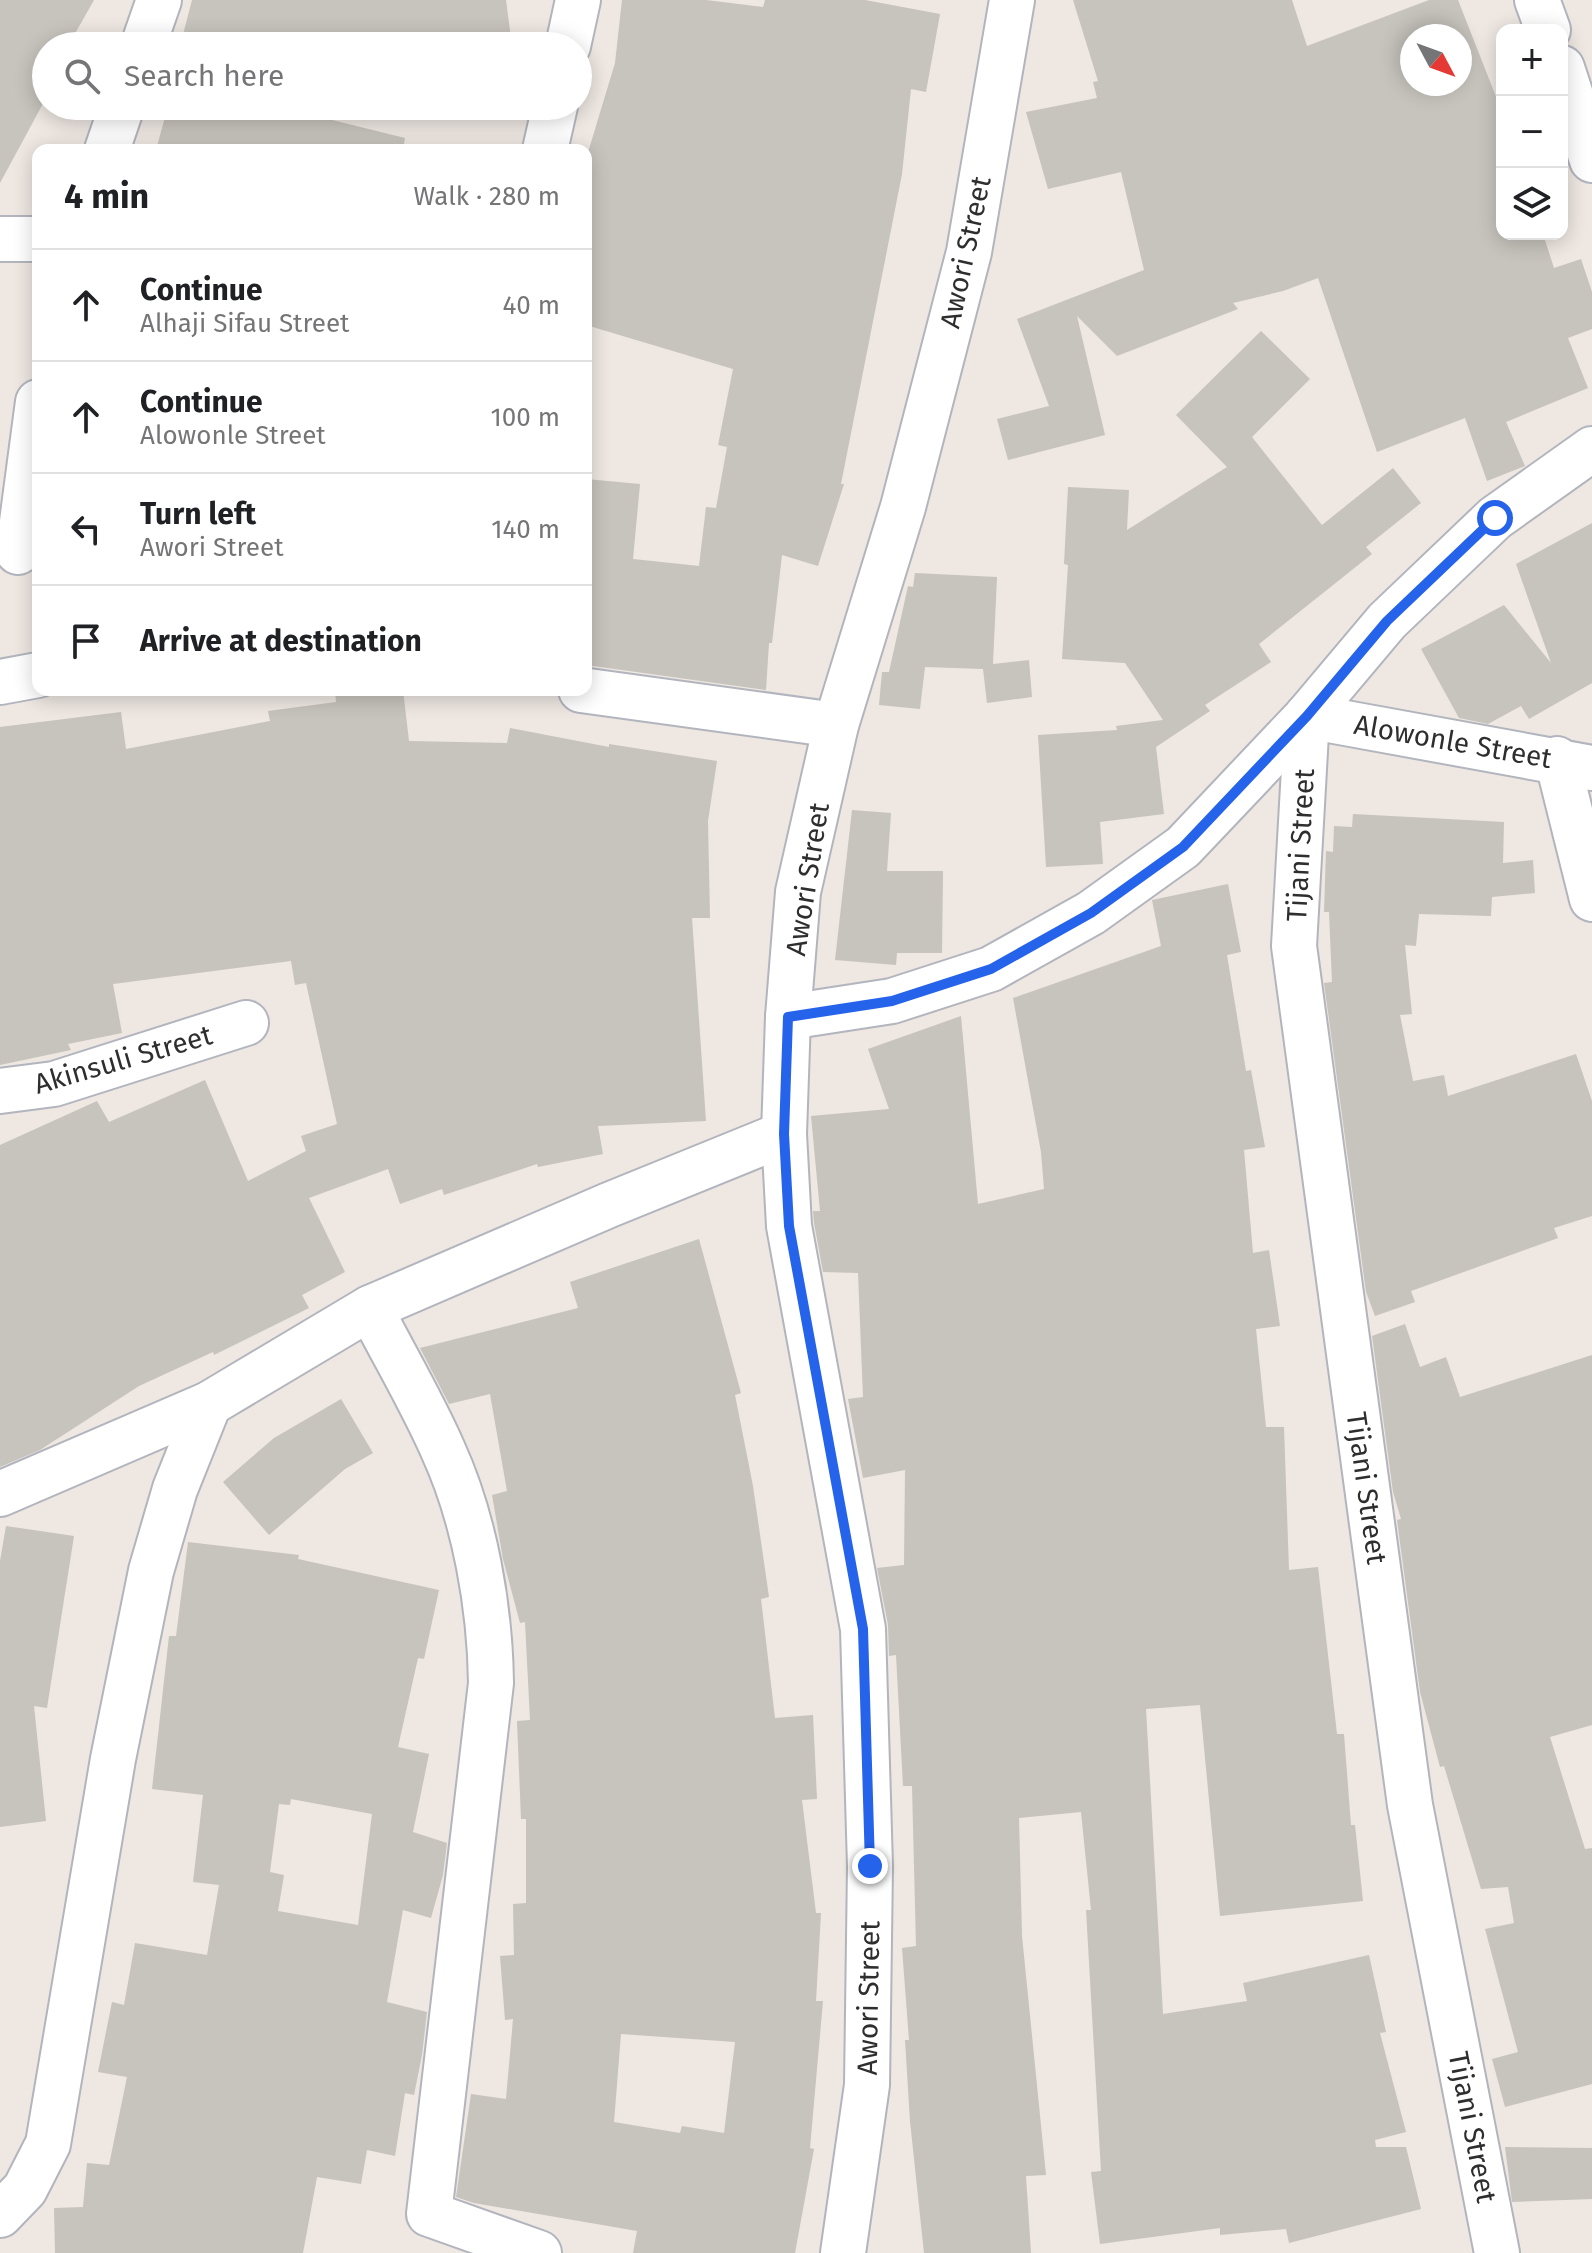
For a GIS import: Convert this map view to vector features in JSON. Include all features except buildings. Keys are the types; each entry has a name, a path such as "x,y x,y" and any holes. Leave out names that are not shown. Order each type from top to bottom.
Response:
{"street":[{"path":"148,32 159,0"},
{"path":"571,32 578,0"},
{"name":"Awori Street","path":"843,2253 867,2085 870,1866 863,1629 789,1226 784,1134 788,1017 798,892 836,725 903,507 969,252 1012,0"},
{"path":"1537,0 1546,24"},
{"path":"1568,86 1592,160"},
{"path":"109,144 117,120"},
{"path":"546,144 552,120"},
{"path":"0,239 32,239"},
{"path":"18,552 32,447"},
{"path":"788,1017 892,1001 991,969 1091,913 1183,847 1307,716 1387,621 1495,518 1592,449"},
{"path":"0,682 32,676"},
{"path":"592,692 836,725"},
{"name":"Alowonle Street","path":"1307,716 1574,763"},
{"name":"Tijani Street","path":"1307,716 1294,946 1410,1805 1497,2253"},
{"path":"1574,763 1592,899"},
{"name":"Akinsuli Street","path":"0,1091 54,1084 246,1023"},
{"path":"0,1494 209,1404 370,1308 784,1134"},
{"path":"370,1308 444,1452 479,1563 490,1627 491,1683 429,2214 539,2253"},
{"path":"0,2215 25,2189 48,2144 113,1759 151,1571 175,1489 209,1404"}],"route":[{"path":"870,1866 863,1629 789,1226 784,1134 788,1017 892,1001 991,969 1091,913 1183,847 1307,716 1387,621 1495,518"}]}
